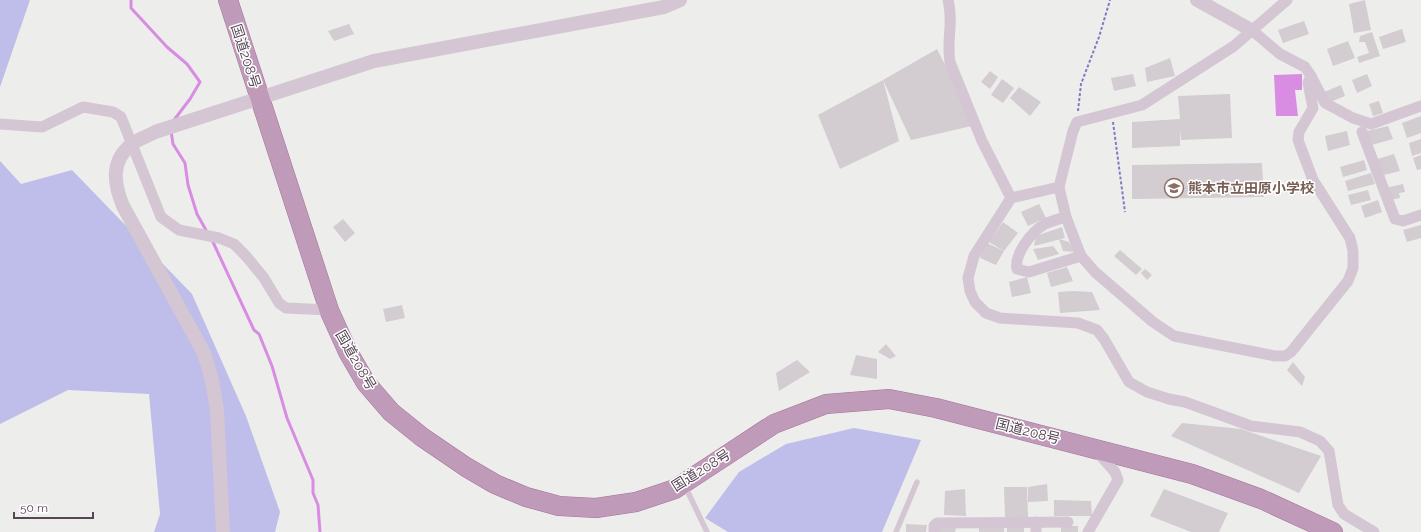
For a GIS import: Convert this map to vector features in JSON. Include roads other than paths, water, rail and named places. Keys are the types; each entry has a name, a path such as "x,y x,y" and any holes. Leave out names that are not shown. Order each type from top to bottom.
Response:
{"highway":[{"name":"国道208号","path":"228,0 329,310 355,364 366,383 390,412 428,441 495,484 526,497 559,506 596,508 636,502 675,489 774,424 826,404 861,400 889,399 936,408 1102,449 1192,474 1261,499 1333,532"}],"street":[{"path":"223,532 217,410 212,380 204,353 123,206 115,187 115,172 120,158 132,144 155,132 374,61 664,7 680,0"},
{"path":"948,0 952,14 948,51 950,62 982,141 1011,198"},
{"path":"1197,0 1253,31 1280,54 1305,67 1325,103 1365,123 1371,124 1421,106"},
{"path":"1288,0 1234,46 1142,105 1077,122 1072,131 1059,187 1066,218 1081,256 1095,272 1153,322 1174,336 1275,356 1285,356 1290,352 1348,281 1353,268 1353,251 1350,238 1313,180 1298,140 1299,132 1313,108 1308,83 1311,76"},
{"path":"0,124 42,127 83,107 113,112 121,117 161,217 179,230 219,238 234,244 264,278 279,303 286,308 329,310"},
{"path":"1362,132 1395,219 1403,221 1421,216"},
{"path":"1059,187 1011,198 974,256 968,278 970,291 975,302 986,313 1000,318 1078,323 1088,325 1097,330 1104,339 1129,382 1135,386 1147,392 1169,399 1186,402 1252,426 1300,432 1320,441 1330,451 1338,505 1344,514 1374,532"},
{"path":"1066,218 1044,224 1036,230 1022,250 1016,264 1017,269 1029,272 1081,256"},
{"path":"1088,532 1118,480 1115,472 1100,456 1102,449"},
{"path":"934,532 934,526 937,523 1036,527 1068,522"}],"lane":[{"path":"896,532 917,482"},
{"path":"684,483 707,532"}],"waterway":[{"path":"131,0 131,8 167,47 187,64 200,82 190,99 174,120"},
{"path":"171,131 173,144 185,163 188,185 197,214 207,232"},
{"path":"212,240 254,330 259,334 272,366 287,418 313,480 313,493 318,505 320,532"}],"place":[{"name":"熊本市立田原小学校","path":"1174,188"}]}
